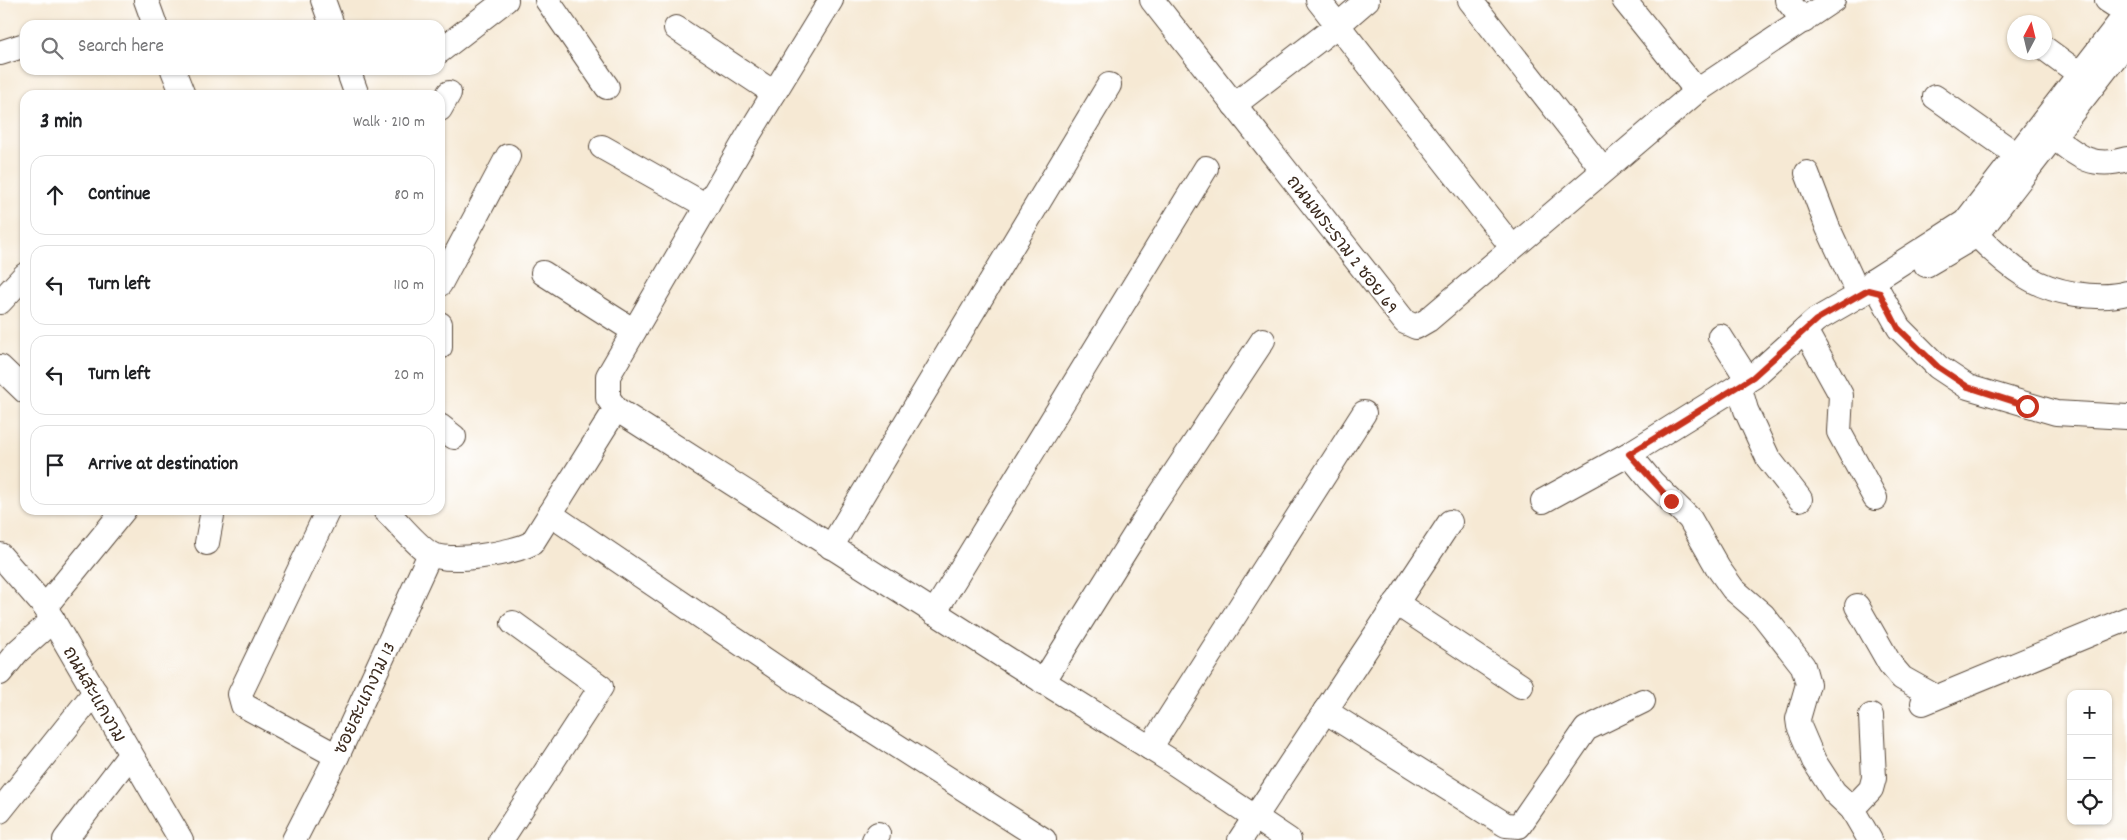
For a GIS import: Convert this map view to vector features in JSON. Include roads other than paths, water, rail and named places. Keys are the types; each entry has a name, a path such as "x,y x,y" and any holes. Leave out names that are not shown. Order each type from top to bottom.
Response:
{"street":[{"path":"146,0 153,20"},
{"path":"323,0 330,20"},
{"path":"445,47 506,0"},
{"path":"547,0 607,87"},
{"path":"831,0 774,93 608,376 608,398 616,409 1042,682 1150,748 1254,819 1289,840"},
{"name":"ถนนพระราม 2 ซอย 69","path":"1152,0 1405,322 1416,327 1428,320 1697,91 1833,0"},
{"path":"1318,0 1512,247"},
{"path":"1234,105 1338,25 1367,0"},
{"path":"1470,0 1603,170"},
{"path":"1624,0 1697,91"},
{"path":"1787,0 1804,21"},
{"path":"1971,228 2017,155 2048,132 2081,75 2127,13 2107,0"},
{"path":"676,28 774,93"},
{"path":"1543,501 1629,454 1744,382 1822,316 1870,290 1971,228 2048,132 2127,42"},
{"path":"0,53 20,47"},
{"path":"2052,54 2081,75"},
{"path":"175,75 181,90"},
{"path":"350,75 355,90"},
{"path":"831,547 1108,85"},
{"path":"1935,97 2017,155"},
{"path":"2048,132 2090,162 2111,164 2127,159"},
{"path":"602,146 707,206"},
{"path":"445,275 508,156"},
{"path":"934,613 1206,168"},
{"path":"1808,173 1840,256 1870,290 1898,328 1938,367 1968,387 2056,413 2127,417"},
{"path":"1971,228 2027,277 2036,281 2082,296 2116,296 2127,293"},
{"path":"544,272 634,332"},
{"path":"0,302 20,280"},
{"path":"1805,330 1841,395 1839,432 1875,498"},
{"path":"1720,336 1744,382 1746,410 1768,458 1800,499"},
{"path":"1042,682 1153,506 1263,340"},
{"path":"0,367 20,386"},
{"path":"389,515 430,554 469,557 517,550 532,543 616,409"},
{"path":"1150,748 1364,412"},
{"path":"1629,454 1652,482 1690,519 1718,568 1733,589 1763,614 1803,666 1808,684 1798,718 1799,726 1819,769 1834,792 1852,809 1870,840"},
{"path":"550,514 811,691 1044,840"},
{"path":"0,673 49,614 120,515"},
{"path":"207,543 212,515"},
{"path":"326,515 240,694 243,705 337,756"},
{"path":"1240,840 1450,522"},
{"name":"ซอยสะแกงาม 13","path":"294,840 337,756 430,554"},
{"name":"ถนนสะแกงาม","path":"5,570 49,614 181,840"},
{"path":"1396,603 1521,686"},
{"path":"1857,606 1890,664 1902,678 1930,700 2127,619"},
{"path":"501,840 601,687 513,623"},
{"path":"0,810 95,692"},
{"path":"1325,711 1506,825 1513,827 1519,826 1586,729 1643,701"},
{"path":"1852,809 1871,789 1874,778 1871,716"},
{"path":"65,840 130,755"}]}
